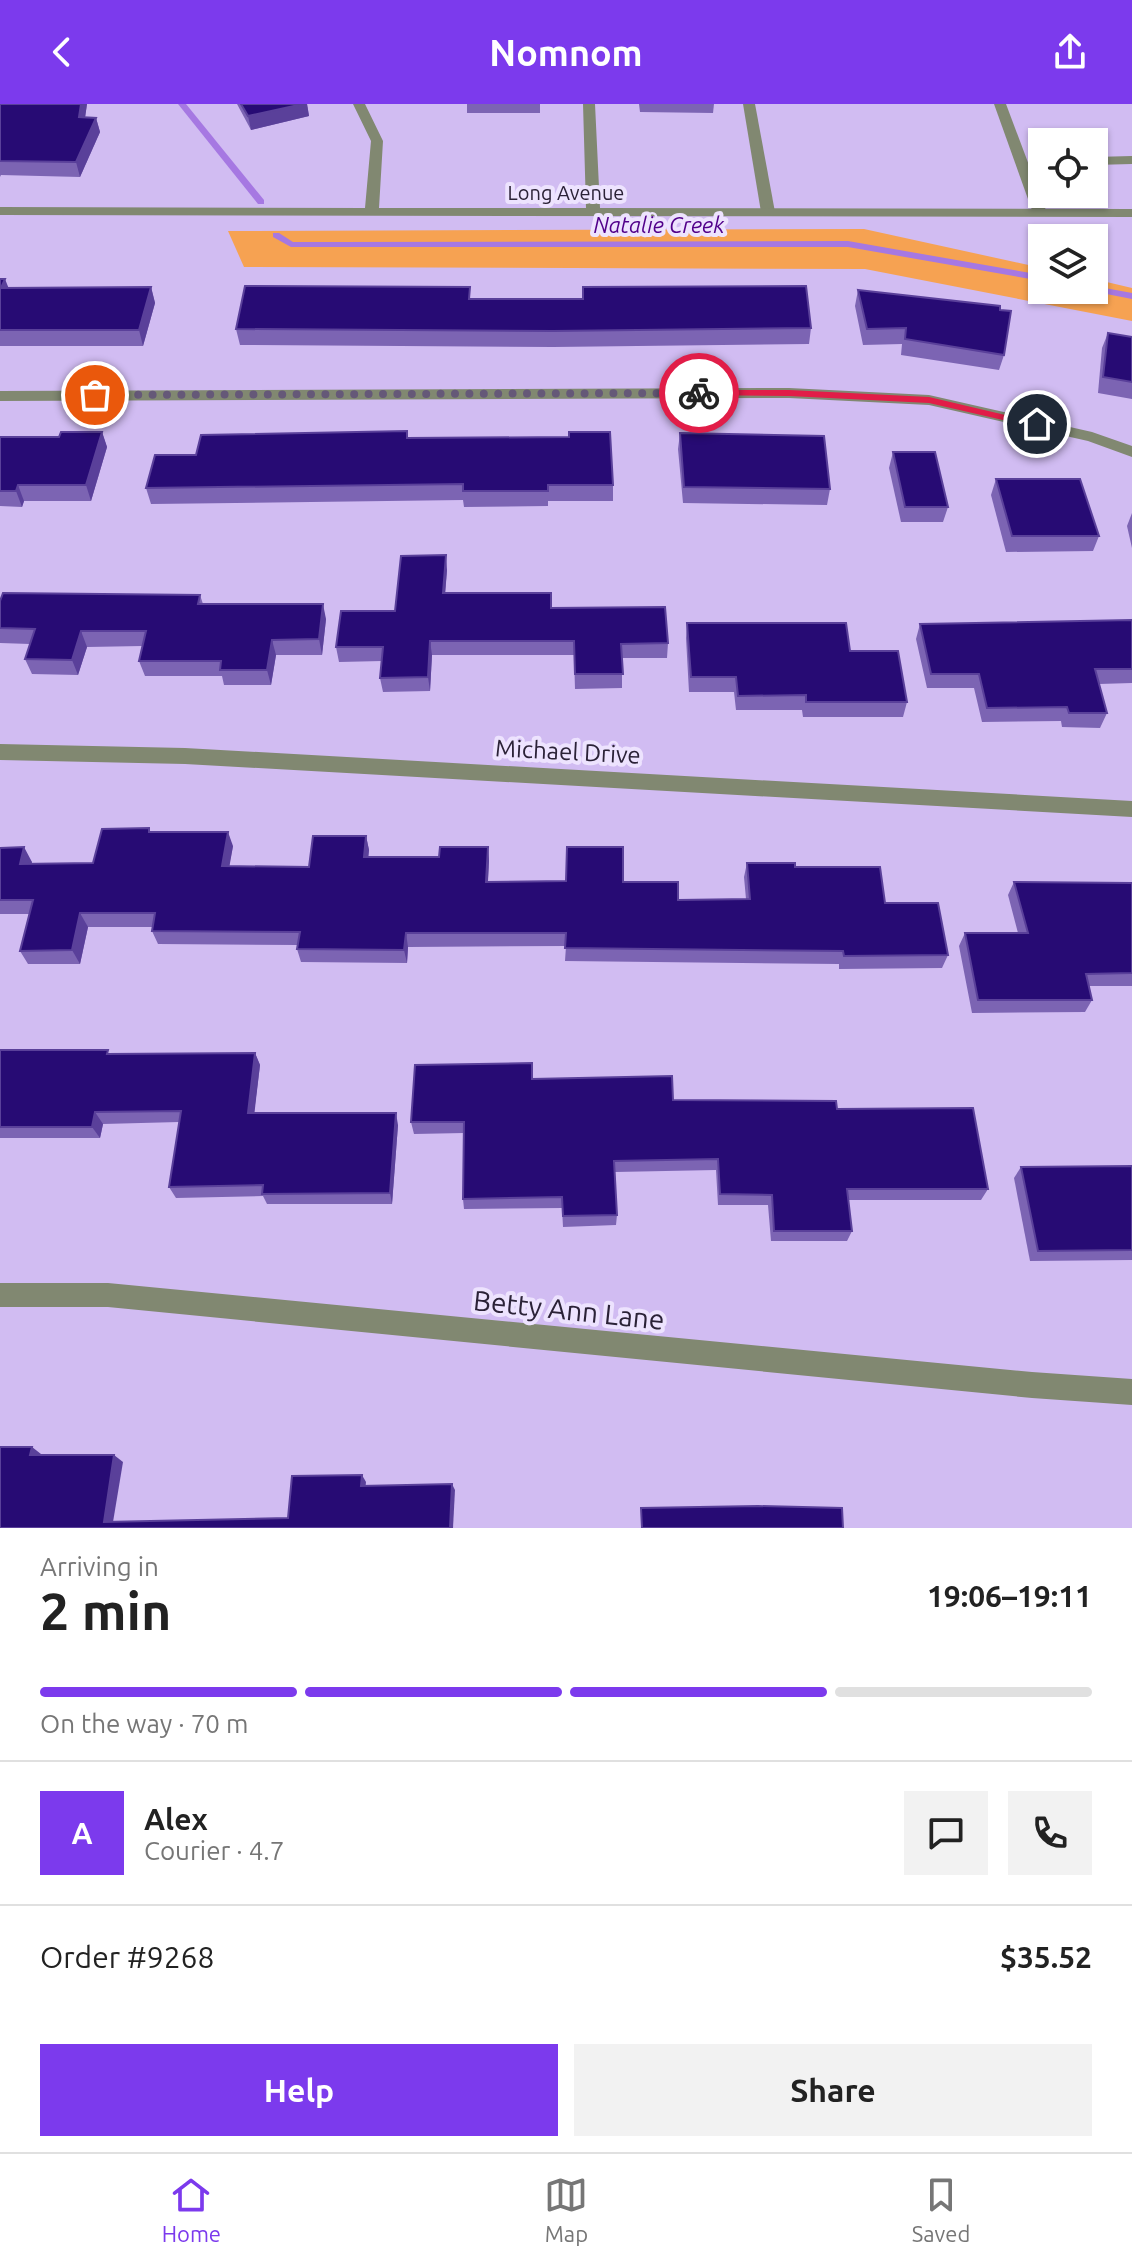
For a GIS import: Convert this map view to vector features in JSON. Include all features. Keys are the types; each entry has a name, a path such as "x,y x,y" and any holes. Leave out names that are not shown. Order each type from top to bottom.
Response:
{"street":[{"path":"359,104 377,141 372,212"},
{"path":"589,104 593,213"},
{"path":"749,104 768,212"},
{"path":"1000,104 1040,213"},
{"path":"1108,161 1132,160"},
{"path":"1021,162 1028,162"},
{"name":"Long Avenue","path":"0,211 1132,213"},
{"path":"0,396 789,393 882,397 929,400 1092,437 1132,452"},
{"name":"Michael Drive","path":"0,752 201,757 1132,809"},
{"name":"Betty Ann Lane","path":"0,1295 108,1295 1016,1384 1132,1392"}],"shaded area":[{"path":"864,229 1028,265 1028,301 865,269 244,267 228,231"},
{"path":"1108,282 1132,288 1132,321 1045,304 1108,304"}],"building":[{"path":"0,104 81,104 79,117 96,118 76,162 0,161"},
{"path":"241,104 303,104 248,116"},
{"path":"0,279 5,279 1,288 151,287 139,330 0,330"},
{"path":"245,286 470,287 469,299 583,299 583,287 806,286 811,328 553,331 236,329"},
{"path":"858,290 1000,306 1000,310 1011,311 1004,355 905,339 906,328 867,329"},
{"path":"1108,333 1132,337 1132,382 1103,377"},
{"path":"407,431 407,438 569,437 569,432 610,432 613,485 548,485 548,491 463,491 463,484 146,488 155,455 196,455 201,435"},
{"path":"61,432 102,432 86,485 18,485 16,491 0,491 0,437 59,437"},
{"path":"680,433 824,436 830,489 684,487"},
{"path":"893,452 935,452 948,507 905,507"},
{"path":"996,479 1080,479 1099,536 1012,536"},
{"path":"446,555 443,593 551,593 551,608 665,607 668,643 621,644 623,674 575,674 574,641 430,641 428,677 380,678 383,647 336,647 341,611 395,611 401,556"},
{"path":"3,593 200,595 198,604 323,604 319,639 272,640 267,670 220,670 221,661 139,661 146,631 81,631 72,660 25,659 35,629 0,628"},
{"path":"1132,620 1132,669 1095,669 1107,713 1069,713 1067,707 987,708 979,674 931,674 920,624"},
{"path":"687,623 846,623 850,651 898,651 907,702 806,702 806,695 738,696 736,677 691,677"},
{"path":"149,828 149,832 228,832 222,866 309,867 313,836 366,836 364,857 439,857 440,847 488,847 486,882 566,881 567,847 623,847 623,882 678,882 678,900 750,899 747,863 795,863 795,867 880,867 885,903 938,903 948,955 844,956 843,951 565,948 566,933 406,933 404,950 297,949 300,932 152,931 155,913 80,913 72,950 20,951 33,900 0,900 0,848 24,847 20,864 93,863 102,829"},
{"path":"1014,882 1132,883 1132,973 1086,974 1092,1000 978,1000 965,933 1028,933"},
{"path":"0,1050 108,1050 107,1054 255,1053 248,1113 396,1113 390,1193 262,1194 263,1185 169,1187 181,1111 95,1112 92,1127 0,1127"},
{"path":"532,1063 532,1079 672,1076 673,1100 836,1101 837,1109 973,1108 988,1189 847,1189 852,1231 774,1231 772,1195 720,1194 718,1159 614,1161 617,1215 563,1216 562,1197 463,1199 464,1122 411,1122 415,1065"},
{"path":"1132,1166 1132,1250 1038,1251 1021,1167"},
{"path":"0,1447 32,1447 30,1455 114,1455 104,1522 288,1518 292,1476 362,1475 361,1486 452,1484 450,1528 0,1528"},
{"path":"641,1508 842,1508 843,1528 642,1528"}],"waterway":[{"name":"Natalie Creek","path":"182,104 261,202"},
{"name":"Natalie Creek","path":"276,235 291,244 335,245 848,244 1028,276"},
{"name":"Natalie Creek","path":"1108,292 1132,296"}],"way so far":[{"path":"95,395 699,393"}],"route":[{"path":"699,393 789,393 929,400 1037,424"}]}
